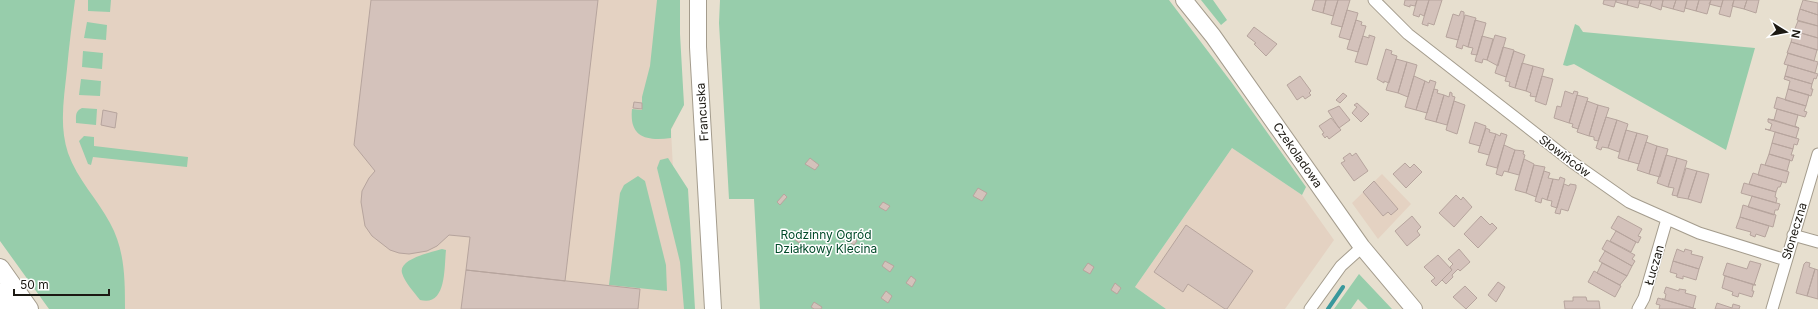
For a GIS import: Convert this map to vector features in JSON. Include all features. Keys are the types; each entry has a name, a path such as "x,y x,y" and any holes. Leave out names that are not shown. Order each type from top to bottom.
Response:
{"main road":[{"path":"0,268 29,309"},
{"path":"0,293 11,309"}],"street":[{"name":"Francuska","path":"698,0 698,47 713,309"},
{"name":"Czekoladowa","path":"1184,0 1217,42 1362,247 1414,309"},
{"name":"Słowińców","path":"1374,0 1382,10 1408,34 1572,162 1629,202 1699,233 1786,260"},
{"name":"Słoneczna","path":"1772,309 1818,154"},
{"name":"Łuczan","path":"1638,309 1644,298 1667,219"},
{"path":"1793,235 1818,242"},
{"path":"1310,309 1341,266 1362,247"}],"shaded area":[{"path":"71,0 679,0 680,61 684,104 671,130 673,169 689,309 55,309 53,137"},
{"path":"1232,148 1302,195 1334,240 1285,309 1166,309 1135,287"},
{"path":"1382,174 1411,204 1378,239 1352,203"}],"green space":[{"path":"0,0 75,0 64,101 63,122 65,143 72,163 82,181 105,214 119,244 123,265 125,309 49,309 0,241"},
{"path":"88,0 111,0 110,12 88,11"},
{"path":"657,0 680,0 680,34 684,105 671,129 671,138 662,139 641,136 633,126 632,119 632,109 642,110 642,97 650,66"},
{"name":"Rodzinny Ogród Działkowy Klecina","path":"720,0 1169,0 1232,83 1306,187 1302,195 1232,148 1135,287 1166,309 760,309 754,199 729,199 719,23"},
{"path":"1201,0 1213,0 1227,20 1221,25"},
{"path":"87,22 107,25 106,40 84,38"},
{"path":"1575,24 1579,26 1583,32 1755,48 1726,150 1574,64 1567,66 1563,65"},
{"path":"83,51 103,53 102,69 82,67"},
{"path":"81,79 101,81 100,96 79,95"},
{"path":"82,108 97,109 96,125 76,123 77,112"},
{"path":"84,136 94,137 94,146 188,157 187,167 93,157 91,165 88,164 79,141"},
{"path":"668,158 688,189 695,309 684,309 680,262 657,168 660,160"},
{"path":"638,176 645,181 666,265 667,291 609,285 620,193 624,185"},
{"path":"442,249 446,250 444,275 440,292 435,298 429,301 420,300 405,280 402,273 402,268 410,260"},
{"path":"1359,274 1392,309 1368,309 1358,299 1351,309 1334,309"}],"building":[{"path":"371,0 598,0 565,281 466,270 470,237 449,235 437,246 427,251 409,254 399,253 390,250 372,236 365,226 361,202 362,191 369,178 375,171 354,145"},
{"path":"1315,0 1326,0 1323,13 1312,10"},
{"path":"1326,0 1338,0 1333,16 1323,13"},
{"path":"1338,0 1350,0 1342,27 1331,24"},
{"path":"1405,0 1417,0 1415,6 1410,5 1410,7 1404,5"},
{"path":"1417,0 1429,0 1424,16 1420,14 1419,17 1413,15"},
{"path":"1429,0 1442,0 1434,25 1428,23 1428,26 1422,24"},
{"path":"1604,0 1616,0 1614,7 1603,4"},
{"path":"1616,0 1628,0 1627,5 1616,2"},
{"path":"1628,0 1640,0 1638,8 1627,5"},
{"path":"1640,0 1652,0 1650,6 1639,3"},
{"path":"1652,0 1663,0 1661,10 1650,6"},
{"path":"1663,0 1676,0 1673,9 1662,6"},
{"path":"1676,0 1687,0 1684,12 1673,9"},
{"path":"1687,0 1699,0 1696,11 1685,8"},
{"path":"1699,0 1711,0 1707,14 1696,11"},
{"path":"1711,0 1723,0 1721,7 1709,4"},
{"path":"1723,0 1734,0 1730,17 1719,14"},
{"path":"1734,0 1747,0 1744,9 1732,6"},
{"path":"1747,0 1759,0 1756,13 1744,9"},
{"path":"1803,0 1818,3 1818,15 1800,9"},
{"path":"1800,9 1818,15 1818,26 1797,20"},
{"path":"1347,10 1358,13 1350,40 1339,37"},
{"path":"1461,11 1464,12 1464,18 1458,40 1446,37 1453,14 1459,16"},
{"path":"1465,15 1476,18 1468,47 1463,45 1462,49 1456,47"},
{"path":"1356,20 1362,22 1361,25 1366,26 1358,52 1347,49"},
{"path":"1475,20 1486,23 1477,55 1471,54 1473,48 1468,47"},
{"path":"1798,21 1818,26 1818,38 1794,31"},
{"path":"1254,27 1277,44 1266,56 1254,44 1256,43 1247,36"},
{"path":"1794,31 1818,38 1818,50 1791,42"},
{"path":"1369,35 1375,37 1367,65 1355,62 1363,36 1369,38"},
{"path":"1495,35 1506,38 1498,66 1487,60"},
{"path":"1482,36 1493,39 1487,60 1483,59 1482,63 1475,61"},
{"path":"1791,42 1817,50 1814,61 1787,53"},
{"path":"1503,47 1514,50 1506,77 1495,73"},
{"path":"1386,49 1392,51 1391,54 1397,56 1389,83 1384,81 1384,83 1377,79"},
{"path":"1514,51 1525,55 1515,88 1509,86 1510,82 1505,81"},
{"path":"1788,53 1818,62 1815,73 1784,64"},
{"path":"1396,59 1407,62 1398,93 1386,90"},
{"path":"1407,62 1417,65 1408,97 1398,93"},
{"path":"1522,63 1533,66 1526,91 1515,88"},
{"path":"1788,65 1818,74 1816,79 1814,78 1812,84 1785,76"},
{"path":"1533,66 1544,69 1536,97 1530,96 1531,93 1526,91"},
{"path":"1300,76 1311,91 1309,93 1311,95 1305,99 1303,96 1297,100 1287,85"},
{"path":"1414,76 1425,81 1416,110 1405,107"},
{"path":"1542,76 1553,79 1546,105 1535,101"},
{"path":"1785,76 1812,84 1811,89 1813,89 1811,96 1788,89 1790,81 1784,79"},
{"path":"1430,80 1436,82 1427,113 1416,110 1425,81 1429,83"},
{"path":"1434,89 1438,90 1437,93 1444,95 1436,122 1425,119"},
{"path":"1788,89 1809,95 1806,106 1785,100"},
{"path":"1565,91 1573,94 1574,91 1578,92 1569,123 1554,118 1557,106 1561,107"},
{"path":"1450,92 1452,93 1452,96 1455,97 1447,125 1436,122 1444,95 1449,97"},
{"path":"1343,93 1347,96 1340,103 1336,100"},
{"path":"1577,95 1588,98 1578,129 1572,127 1573,124 1569,123"},
{"path":"1777,97 1806,106 1804,111 1807,112 1805,117 1774,108"},
{"path":"1454,101 1465,105 1457,134 1446,130"},
{"path":"1587,101 1598,105 1589,136 1577,132"},
{"path":"634,102 642,103 642,109 633,108"},
{"path":"1357,103 1369,114 1361,122 1352,113 1357,107 1354,105"},
{"path":"1598,105 1609,108 1598,141 1594,140 1594,137 1589,136"},
{"path":"1339,106 1350,120 1339,128 1328,111"},
{"path":"1777,109 1798,115 1795,126 1799,128 1768,119 1774,120"},
{"path":"103,110 117,113 115,128 101,125"},
{"path":"1606,117 1617,120 1608,148 1602,147 1601,150 1596,148"},
{"path":"1331,118 1341,130 1329,139 1327,136 1325,138 1322,134 1324,133 1319,126"},
{"path":"1768,119 1799,128 1796,138 1765,129 1770,130 1772,124 1768,122"},
{"path":"1617,120 1628,124 1619,152 1608,148"},
{"path":"1475,122 1486,126 1480,146 1469,143"},
{"path":"1486,128 1490,130 1489,132 1496,134 1489,155 1478,152"},
{"path":"1626,130 1637,133 1628,161 1618,158"},
{"path":"1775,132 1799,139 1797,145 1794,144 1793,149 1772,143"},
{"path":"1501,133 1507,135 1497,168 1486,165 1496,134 1500,136"},
{"path":"1637,133 1648,136 1639,164 1628,161"},
{"path":"1646,142 1657,146 1649,174 1637,170"},
{"path":"1772,143 1793,149 1791,155 1794,155 1792,161 1769,154"},
{"path":"1504,145 1515,150 1508,172 1504,171 1502,176 1496,174"},
{"path":"1657,146 1668,149 1660,177 1649,174"},
{"path":"1515,150 1524,151 1523,154 1525,155 1519,175 1508,172"},
{"path":"1350,153 1352,156 1356,153 1368,171 1354,181 1341,163 1345,161 1343,158"},
{"path":"1769,154 1790,160 1787,171 1765,165"},
{"path":"1666,155 1677,158 1668,187 1657,183"},
{"path":"810,158 819,165 815,170 805,164"},
{"path":"1677,158 1687,161 1677,196 1672,195 1674,188 1668,187"},
{"path":"1524,159 1534,164 1526,193 1515,190"},
{"path":"1405,163 1410,168 1414,164 1422,172 1406,188 1393,174"},
{"path":"1761,164 1789,172 1786,183 1758,175"},
{"path":"1534,165 1545,167 1536,197 1526,193"},
{"path":"1686,168 1697,171 1688,199 1677,197"},
{"path":"1544,171 1550,173 1548,178 1553,179 1547,200 1542,198 1541,203 1535,201"},
{"path":"1697,171 1709,174 1701,203 1688,199"},
{"path":"1753,173 1782,182 1780,187 1778,187 1776,192 1749,184"},
{"path":"1560,177 1565,179 1557,208 1551,206 1552,201 1547,200 1553,179 1559,180"},
{"path":"1374,181 1398,209 1391,215 1388,212 1383,216 1363,192"},
{"path":"1744,183 1776,192 1776,203 1741,193"},
{"path":"1564,184 1569,186 1570,184 1576,185 1576,188 1568,211 1561,209 1560,214 1555,213"},
{"path":"978,188 987,193 982,201 973,196"},
{"path":"784,194 787,197 780,205 777,202"},
{"path":"1456,195 1461,200 1463,197 1472,207 1454,227 1439,213"},
{"path":"1752,196 1780,204 1778,210 1775,210 1774,215 1748,207"},
{"path":"883,202 890,206 886,211 879,207"},
{"path":"1743,205 1776,215 1773,227 1740,217"},
{"path":"1412,216 1421,227 1417,231 1420,235 1407,246 1395,231"},
{"path":"1481,216 1490,225 1492,223 1497,228 1478,248 1464,234"},
{"path":"1618,216 1642,229 1638,236 1641,237 1638,243 1611,228"},
{"path":"1740,217 1769,226 1765,237 1756,234 1755,237 1750,235 1751,232 1736,228"},
{"path":"1186,225 1253,271 1227,309 1188,284 1183,292 1154,272"},
{"path":"1616,231 1636,242 1631,252 1610,241"},
{"path":"797,233 803,238 799,243 793,238"},
{"path":"850,236 857,241 854,245 847,241"},
{"path":"1607,240 1635,255 1632,259 1635,261 1632,266 1602,249"},
{"path":"1459,249 1470,262 1460,271 1458,269 1446,284 1442,280 1452,270 1450,267 1453,264 1448,259"},
{"path":"1677,249 1684,252 1685,249 1692,251 1691,254 1703,257 1699,269 1673,261"},
{"path":"1605,251 1632,266 1627,276 1599,261"},
{"path":"1438,255 1452,270 1436,286 1431,281 1435,278 1424,267"},
{"path":"885,261 894,266 890,272 882,266"},
{"path":"1673,261 1699,269 1696,280 1683,276 1683,279 1676,277 1677,274 1670,272"},
{"path":"1750,261 1761,264 1754,285 1723,275 1727,263 1747,269"},
{"path":"1806,262 1810,263 1809,267 1815,269 1807,296 1796,293 1804,264"},
{"path":"1088,263 1094,267 1090,274 1083,270"},
{"path":"1602,263 1627,276 1620,285 1597,273"},
{"path":"1815,269 1818,270 1818,299 1807,296"},
{"path":"466,270 640,289 638,309 461,309"},
{"path":"1594,271 1621,286 1615,297 1588,282"},
{"path":"911,276 916,280 912,287 906,283"},
{"path":"1725,276 1756,285 1753,285 1752,291 1754,291 1752,297 1739,293 1738,297 1732,295 1733,292 1722,288"},
{"path":"1498,282 1505,287 1496,302 1488,295"},
{"path":"1115,283 1121,288 1117,294 1111,290"},
{"path":"1465,286 1477,298 1466,309 1453,297"},
{"path":"1666,287 1679,291 1679,289 1686,290 1685,293 1696,296 1693,308 1662,299 1665,299 1666,294 1664,293"},
{"path":"886,291 892,296 888,303 881,298"},
{"path":"1573,297 1586,297 1587,301 1599,301 1600,309 1565,309 1564,301 1573,301"},
{"path":"1658,298 1696,309 1659,309 1660,305 1656,304"},
{"path":"814,302 822,307 821,309 814,309 811,307"},
{"path":"1717,303 1732,308 1733,304 1740,306 1739,309 1715,309"}],"waterway":[{"path":"1328,309 1343,287"}]}
